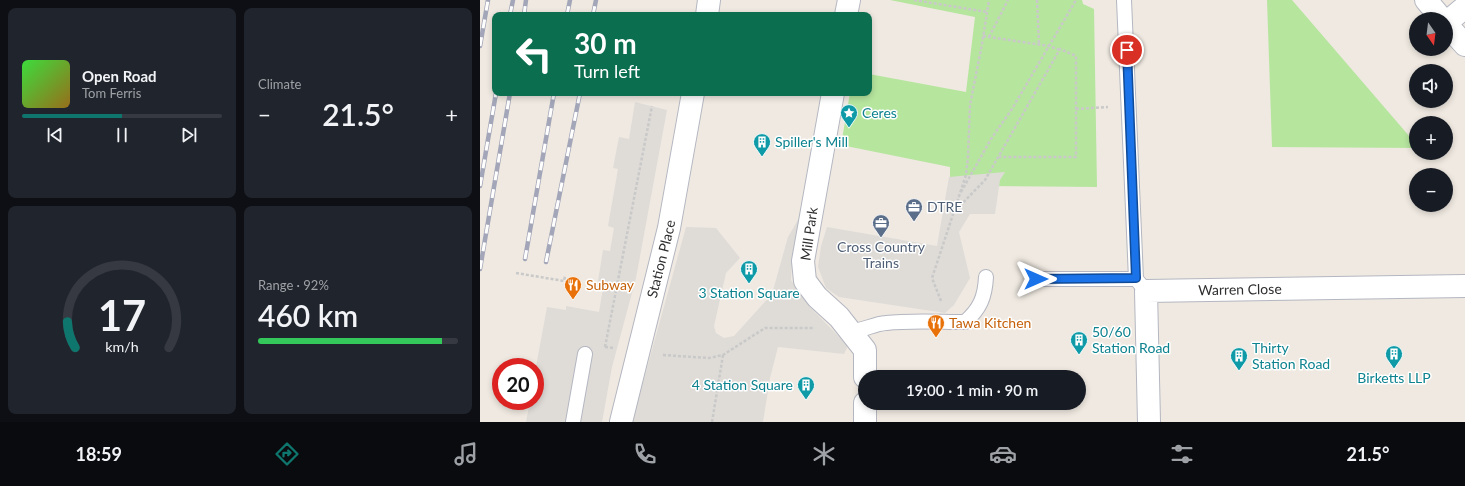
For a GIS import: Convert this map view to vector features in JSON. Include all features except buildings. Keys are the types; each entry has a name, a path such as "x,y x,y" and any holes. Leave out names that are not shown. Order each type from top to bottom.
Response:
{"street":[{"path":"707,12 709,0"},
{"path":"846,12 848,0"},
{"path":"1426,0 1436,12"},
{"path":"1453,18 1465,7"},
{"path":"1453,32 1465,45"},
{"name":"Station Place","path":"621,422 673,208 692,96"},
{"name":"Mill Park","path":"832,96 803,261 805,281 817,297 839,317 865,350 865,370"},
{"path":"1141,285 1149,422"},
{"name":"Warren Close","path":"1141,285 1465,286"},
{"path":"865,410 865,422"}],"lane":[{"path":"1036,279 1141,285 1124,0"},
{"path":"850,331 860,331 879,324 888,323 964,322 974,314 985,290 986,276"},
{"path":"573,422 585,354"}],"path":[{"path":"914,0 987,12"},
{"path":"942,322 945,313 932,278 966,175 970,105 989,0"},
{"path":"989,37 1008,0"},
{"path":"1037,0 1039,45"},
{"path":"958,197 991,139 1012,109 1076,0"},
{"path":"983,36 1049,46 1076,56 1076,157 999,157"},
{"path":"953,213 984,180 999,157 1060,50"},
{"path":"603,354 652,106"},
{"path":"1076,109 1101,107"},
{"path":"516,273 564,281 565,276"},
{"path":"605,347 638,353 709,358 723,355 765,328 830,328 850,331"},
{"path":"712,422 723,355"}],"green space":[{"path":"890,0 1082,0 1083,4 1094,9 1097,187 991,186 950,181 950,167 841,145 849,96 872,96 872,75 966,92 975,17"},
{"path":"1267,0 1292,0 1409,136 1409,148 1272,147"}],"shaded area":[{"path":"635,102 667,110 636,278 612,367 602,422 526,422 528,410 544,410 544,358 538,358 547,307 566,310 566,306 599,312 603,288 597,287 603,250 610,251 614,228 608,226 618,169 613,168 619,137 629,139"},
{"path":"1005,172 1000,180 995,214 970,214 959,232 970,278 954,305 945,313 839,297 826,288 818,267 821,246 827,227 937,246 949,177"},
{"path":"799,218 792,259 791,280 809,306 848,346 844,354 778,347 770,378 763,422 632,422 686,227 716,228 740,258 726,273 714,326 716,333 724,338 734,336 772,294 788,237"}],"railway":[{"path":"480,46 488,0"},
{"path":"511,12 513,0"},
{"path":"524,12 526,0"},
{"path":"568,12 570,0"},
{"path":"594,12 596,0"},
{"path":"480,186 495,96"},
{"path":"480,269 509,96"},
{"path":"525,259 553,96"},
{"path":"546,262 579,96"}],"place":[{"name":"Ceres","path":"849,128"},
{"name":"Spiller's Mill","path":"762,157"},
{"name":"DTRE","path":"914,222"},
{"name":"Cross Country Trains","path":"881,238"},
{"name":"3 Station Square","path":"749,284"},
{"name":"Subway","path":"573,300"},
{"name":"Tawa Kitchen","path":"936,338"},
{"name":"50/60 Station Road","path":"1079,355"},
{"name":"Birketts LLP","path":"1394,369"},
{"name":"Thirty Station Road","path":"1239,371"},
{"name":"4 Station Square","path":"806,400"}],"route":[{"path":"1036,279 1136,278 1127,50"}]}
